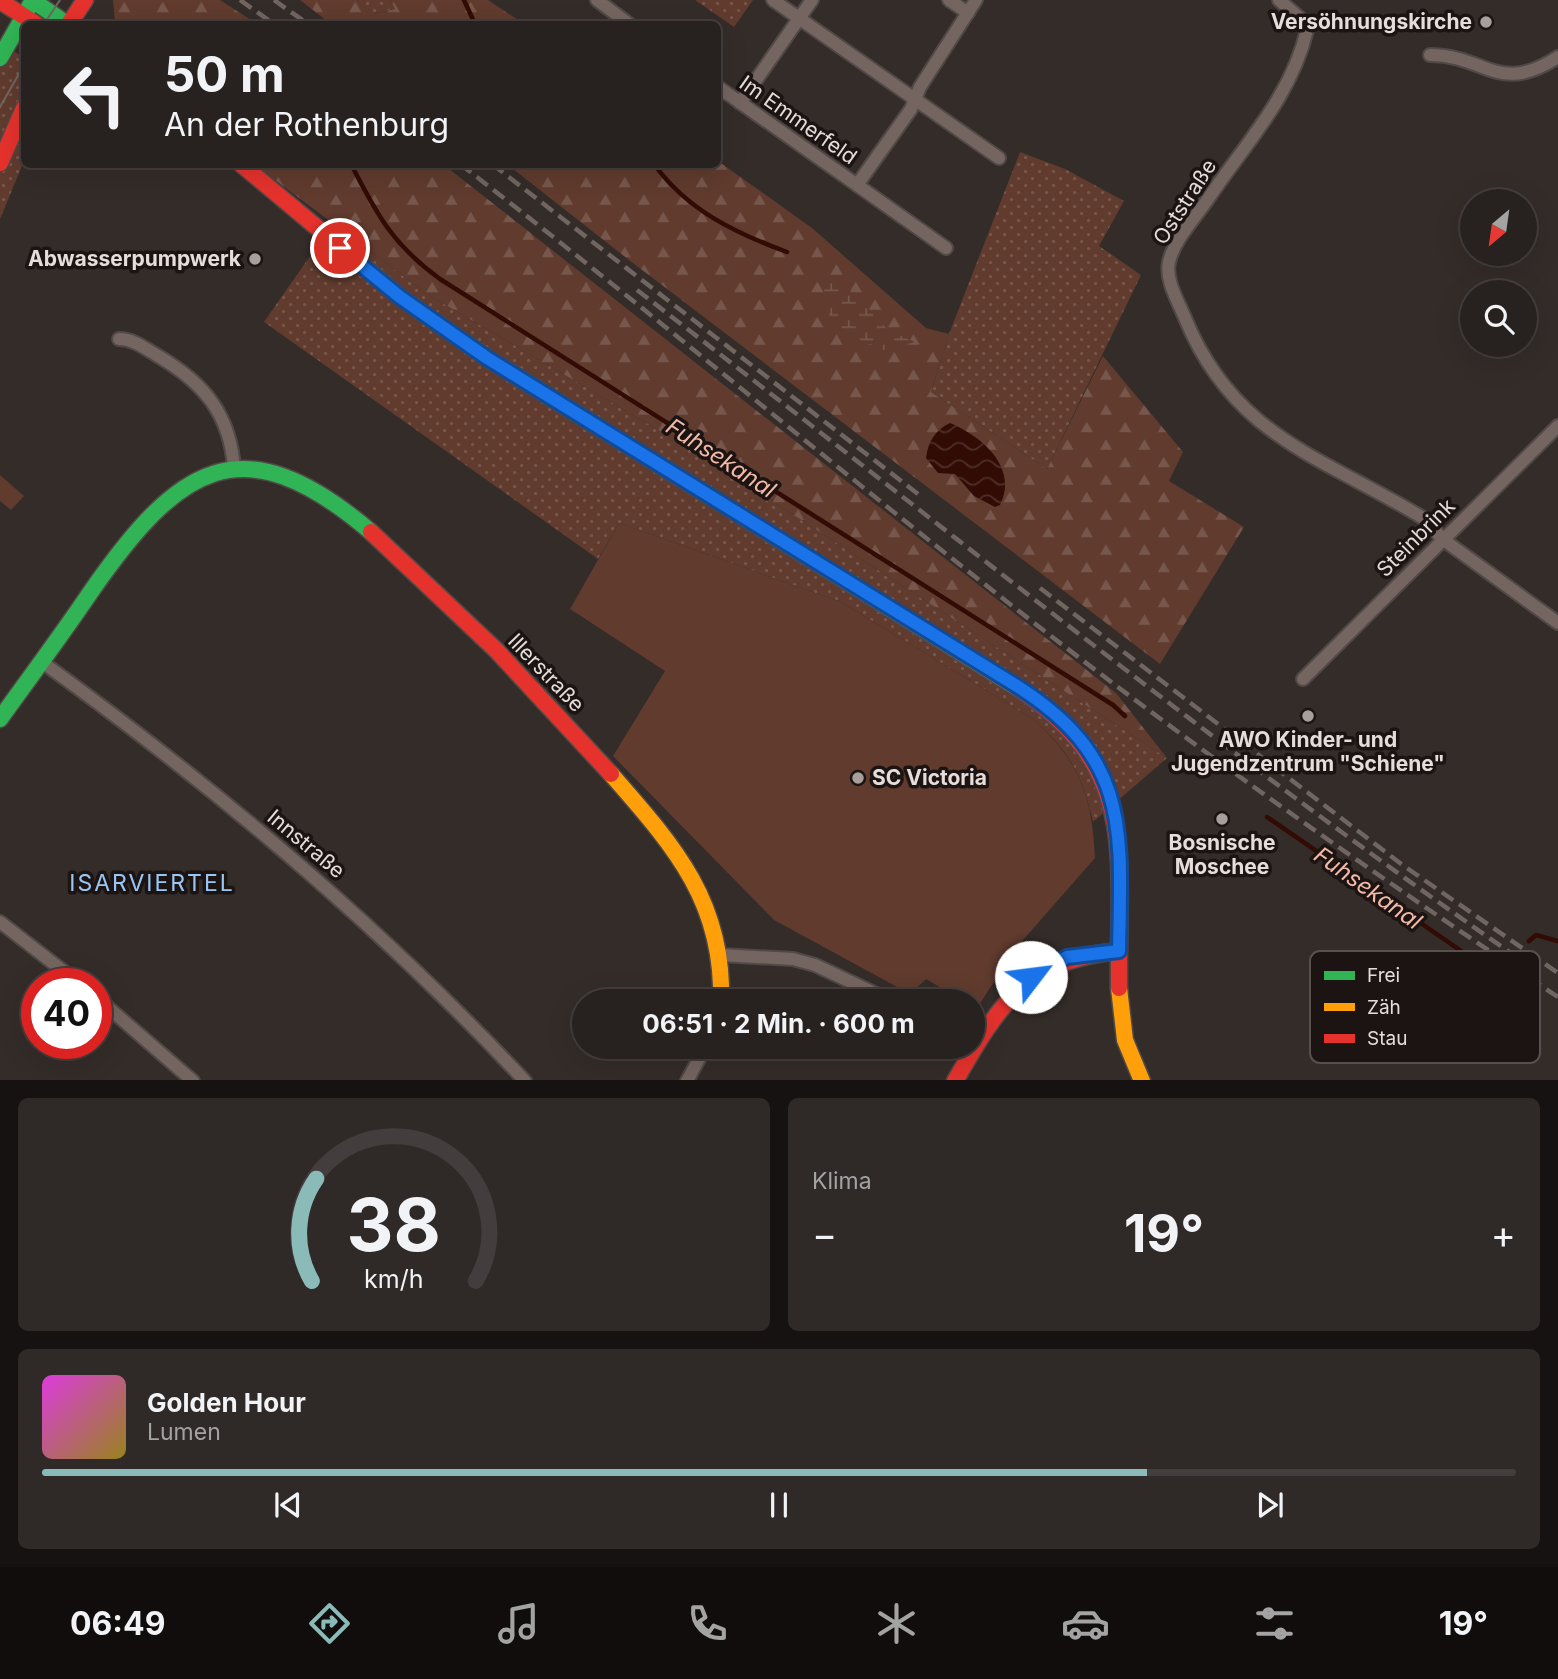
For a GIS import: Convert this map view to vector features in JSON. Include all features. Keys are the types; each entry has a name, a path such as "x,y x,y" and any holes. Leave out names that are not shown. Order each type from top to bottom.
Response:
{"main road":[{"path":"0,1 30,20 32,0 64,21"},
{"path":"70,21 85,0"},
{"path":"0,58 21,31"},
{"path":"0,163 21,115"},
{"path":"246,168 400,297 487,358 1020,688 1064,719 1090,752 1114,809 1120,862 1122,1031 1129,1056 1143,1080"},
{"name":"Illerstraße","path":"0,719 149,516 190,483 234,468 272,471 292,477 331,500 469,623 573,731 671,847 710,912 721,955 720,989"},
{"path":"985,1029 1037,973 1067,957 1119,951"},
{"path":"955,1080 966,1059"}],"street":[{"path":"597,0 624,21"},
{"path":"773,0 999,158"},
{"path":"740,103 812,0"},
{"path":"948,0 968,13"},
{"name":"Im Emmerfeld","path":"858,185 911,109 914,98 976,0"},
{"name":"Oststraße","path":"1279,0 1301,19 1307,30 1293,70 1268,118 1174,249 1168,274 1189,327 1208,363 1250,415 1291,445 1428,521 1441,538"},
{"path":"1430,55 1448,55 1486,71 1506,75 1526,74 1558,57"},
{"name":"Im Emmerfeld","path":"721,89 946,248"},
{"path":"119,339 129,339 184,372 212,398 228,433 234,468"},
{"name":"Steinbrink","path":"1303,679 1441,538 1558,426"},
{"path":"1441,538 1558,624"},
{"name":"Innstraße","path":"41,662 240,814 329,889 450,1002 525,1080"},
{"path":"0,922 59,968"},
{"path":"721,955 793,959 815,965 866,989"},
{"path":"112,1011 193,1080"},
{"path":"687,1080 699,1059"}],"green space":[{"path":"113,0 220,0 252,21 115,21"},
{"path":"300,0 357,0 374,14 395,9 390,0 488,0 520,21 327,21"},
{"path":"357,0 390,0 395,9 373,14"},
{"path":"695,0 753,0 734,27"},
{"path":"0,42 21,56 21,168 0,219"},
{"path":"1020,152 1065,169 1124,201 1099,246 1141,275 1047,469 931,392 949,334"},
{"path":"721,163 812,228 926,328 949,334 931,392 1047,469 1103,356 1183,452 1169,481 1244,527 1160,664 512,168 721,168"},
{"path":"259,168 448,168 1116,693 1167,758 706,458 427,294"},
{"path":"338,227 427,294 706,458 1167,758 1093,822 1084,790 1073,765 1056,742 1033,719 841,602 619,523 598,559 264,322 308,259"},
{"path":"822,276 849,290 888,330 915,342 884,350 840,331 832,322 824,301"},
{"path":"0,475 24,496 11,510 0,501"},
{"name":"SC Victoria","path":"619,523 841,602 1033,719 1049,734 1072,765 1080,781 1091,816 1095,858 1016,948 985,996 985,989 943,989 926,979 915,989 901,989 774,920 613,756 665,671 570,609"}],"water":[{"path":"950,423 974,436 994,455 1001,466 1005,491 1000,505 995,507 974,496 955,474 938,473 926,458 933,437"}],"waterway":[{"path":"464,0 474,21"},
{"name":"Fuhsekanal","path":"353,168 369,199 398,241 440,279 1113,705 1125,716"},
{"path":"657,168 681,194 713,218 749,237 787,252"},
{"name":"Fuhsekanal","path":"1267,817 1461,951"},
{"name":"Fuhsekanal","path":"1529,941 1536,935 1558,941"}],"tram line":[{"path":"46,21 60,0"},
{"path":"0,107 21,70"}],"railway":[{"path":"240,0 270,21"},
{"path":"274,0 304,21"},
{"path":"465,168 933,543 1137,702 1276,803 1490,951"},
{"path":"497,168 918,494"},
{"path":"637,290 1183,714 1508,951"},
{"path":"1040,588 1404,866 1526,951"},
{"path":"1540,960 1558,973"},
{"path":"1540,985 1558,997"}],"traffic: fast":[{"path":"32,0 63,21"},
{"path":"21,21 33,0"},
{"path":"0,58 21,21"},
{"path":"0,719 122,550 152,515 183,489 214,474 247,469 284,477 325,497 371,532"}],"traffic: slow":[{"path":"722,504 1016,687"},
{"path":"611,774 674,851 704,904 714,933 720,965 721,989"},
{"path":"1119,988 1125,1040 1142,1080"}],"traffic: jam":[{"path":"71,21 85,0"},
{"path":"0,1 31,21"},
{"path":"0,163 21,115"},
{"path":"246,168 400,297 487,358 722,504"},
{"path":"371,532 496,650 611,774"},
{"path":"1016,687 1057,718 1085,750 1103,784 1114,819 1119,857 1119,988"},
{"path":"956,1080 986,1030 1018,991 1037,976 1060,964 1119,951"}],"place":[{"name":"Versöhnungskirche","path":"1486,22"},
{"name":"Abwasserpumpwerk","path":"255,259"},
{"name":"AWO Kinder- und Jugendzentrum \"Schiene\"","path":"1308,716"},
{"name":"SC Victoria","path":"858,778"},
{"name":"Bosnische Moschee","path":"1222,819"}],"district":[{"name":"ISARVIERTEL","path":"152,883"}],"route":[{"path":"340,248 400,297 487,358 1020,688 1064,719 1077,733 1100,769 1114,809 1120,862 1119,951 1083,953 1067,957 1031,977"}]}
